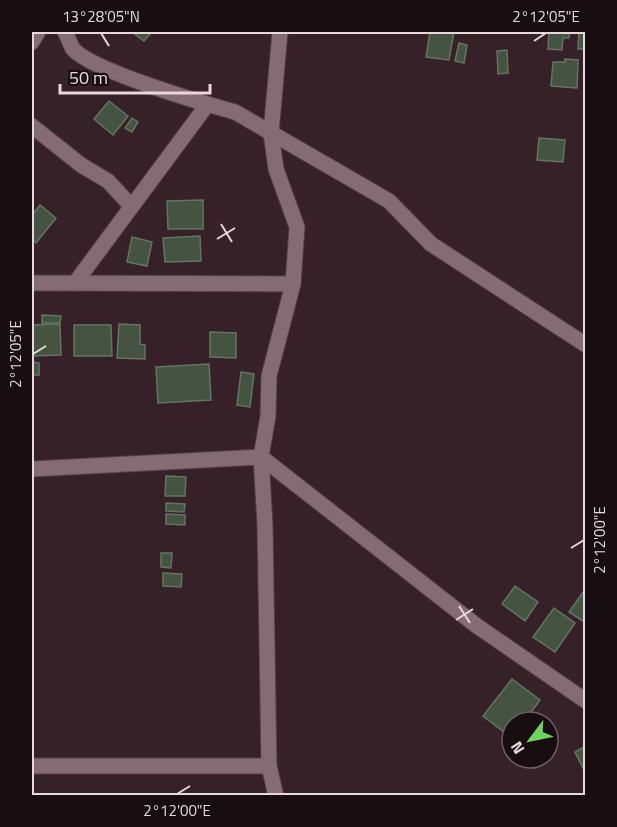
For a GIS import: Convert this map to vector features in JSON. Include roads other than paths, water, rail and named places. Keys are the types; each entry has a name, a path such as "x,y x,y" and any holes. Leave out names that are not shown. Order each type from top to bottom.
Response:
{"street":[{"path":"32,42 38,32"},
{"path":"65,32 73,48 101,67 207,105 235,112 389,201 431,244 585,345"},
{"path":"276,795 269,766 265,536 261,457 268,416 269,376 292,284 297,227 276,170 271,133 280,32"},
{"path":"75,283 207,105"},
{"path":"32,126 81,165 108,181 131,206"},
{"path":"32,283 292,284"},
{"path":"32,469 261,457 477,626 585,701"},
{"path":"32,766 269,766"}]}
